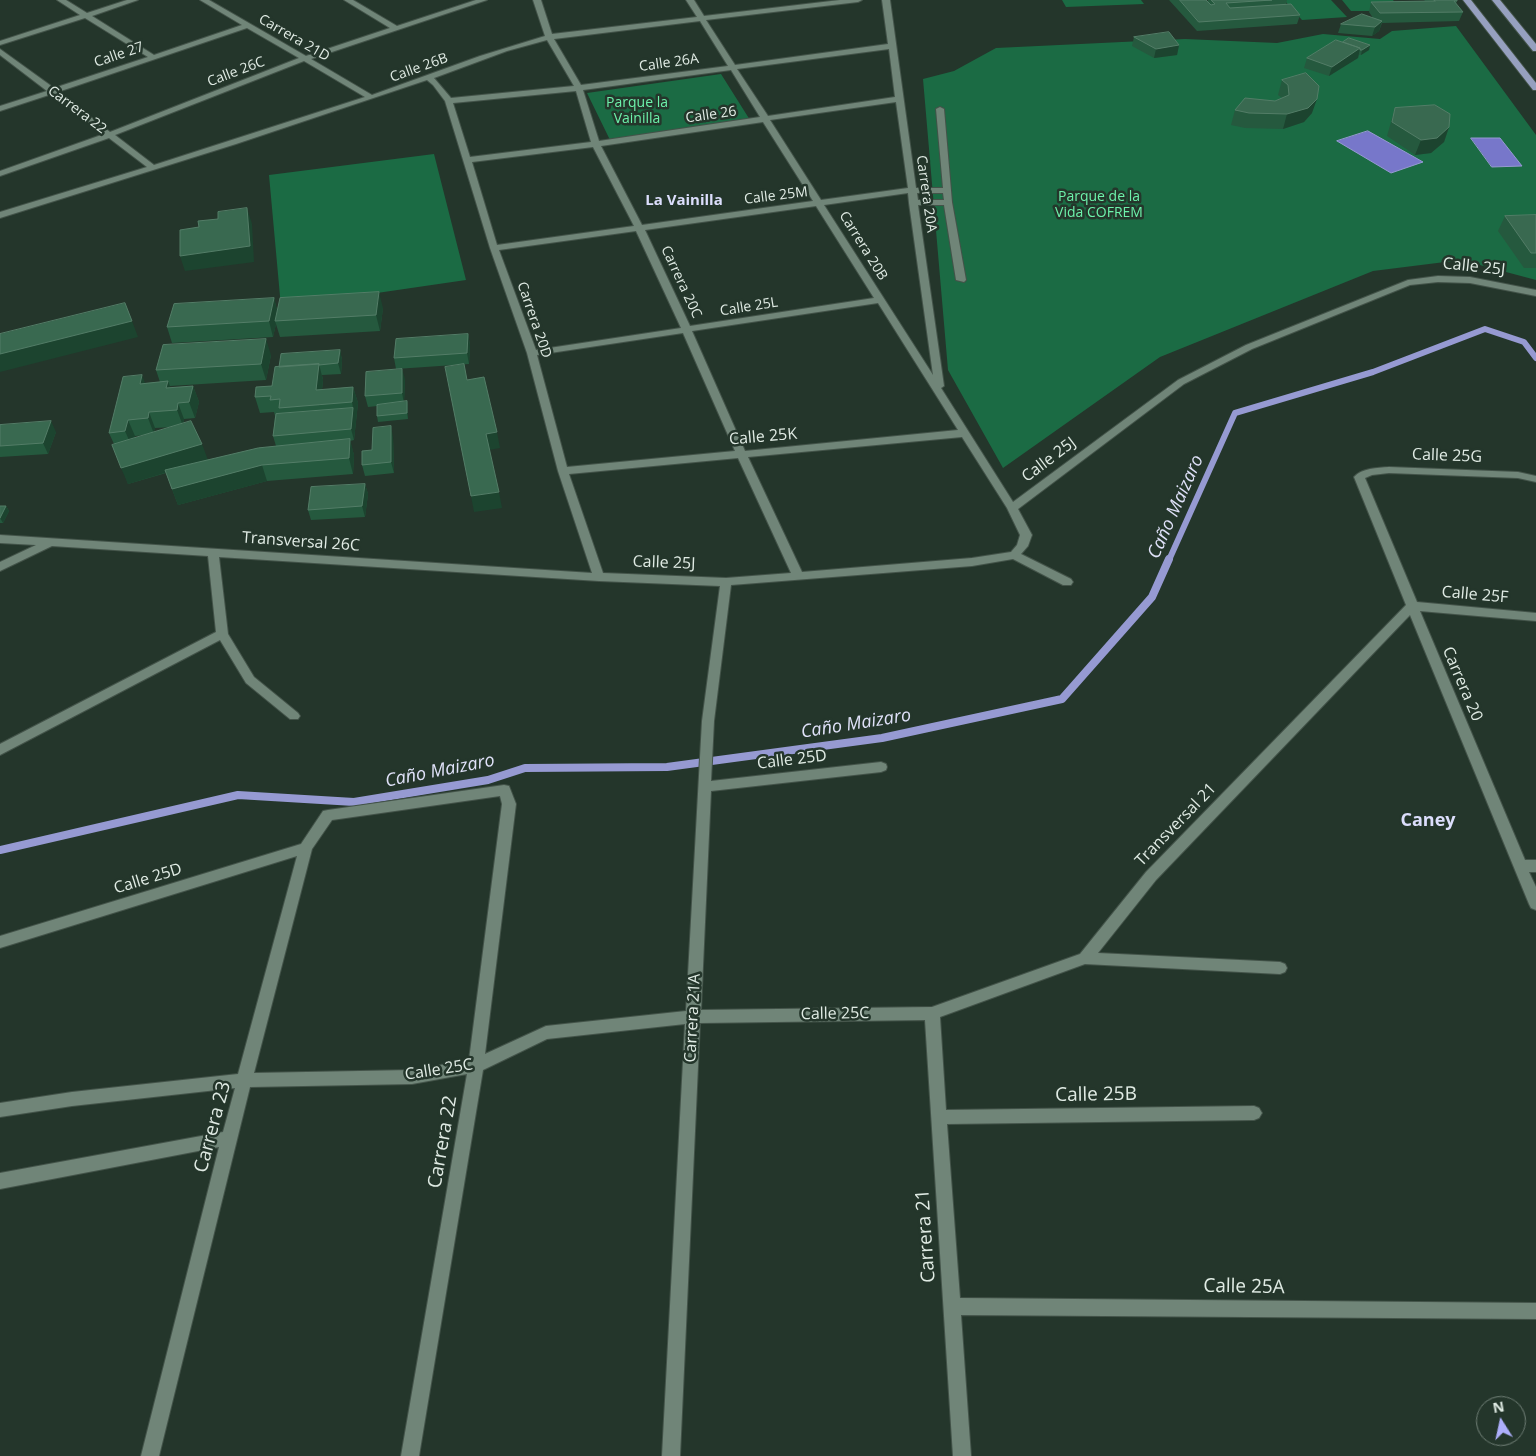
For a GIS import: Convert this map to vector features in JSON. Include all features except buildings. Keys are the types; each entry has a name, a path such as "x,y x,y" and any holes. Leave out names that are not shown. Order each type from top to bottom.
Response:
{"main road":[{"path":"1467,0 1536,88"},
{"path":"1496,0 1536,50"}],"street":[{"path":"61,0 153,57"},
{"path":"0,43 134,0"},
{"name":"Carrera 21D","path":"204,0 371,98"},
{"path":"348,0 396,28"},
{"name":"Calle 26C","path":"0,174 109,135 304,59 483,0"},
{"name":"Carrera 20C","path":"538,0 549,37 580,88 596,144 639,227 687,330 740,454 798,577"},
{"name":"Carrera 20B","path":"690,0 1012,508"},
{"name":"Calle 26B","path":"0,215 371,98 488,56 549,37 817,2 858,0"},
{"name":"Carrera 20A","path":"886,0 939,392"},
{"name":"Calle 27","path":"0,109 247,26"},
{"name":"Calle 26A","path":"449,101 580,88 892,46"},
{"name":"Carrera 22","path":"0,51 153,168"},
{"name":"Carrera 20D","path":"429,78 436,83 449,101 494,248 532,353 563,471 599,577"},
{"name":"Calle 26","path":"467,160 596,144 899,99"},
{"path":"940,109 948,202 961,280"},
{"name":"Calle 25M","path":"494,248 912,190 947,191"},
{"path":"913,203 948,202"},
{"name":"Calle 25J","path":"1012,508 1181,382 1258,343 1408,283 1438,279 1470,280 1536,293"},
{"name":"Calle 25L","path":"532,353 881,300"},
{"name":"Calle 25K","path":"563,471 965,433"},
{"name":"Calle 25G","path":"1358,477 1370,472 1389,470 1518,475 1536,479"},
{"name":"Carrera 20","path":"1358,477 1536,904"},
{"path":"1012,508 1026,535 1022,546 1014,555 1067,582"},
{"name":"Transversal 26C","path":"0,539 599,577"},
{"path":"0,567 52,542"},
{"path":"213,552 222,634 250,680 294,716"},
{"name":"Calle 25J","path":"599,577 726,582 982,561 1014,555"},
{"name":"Carrera 21A","path":"671,1456 708,721 726,582"},
{"name":"Calle 25F","path":"1412,606 1536,617"},
{"name":"Transversal 21","path":"1085,958 1151,876 1412,606"},
{"path":"0,750 222,634"},
{"name":"Calle 25D","path":"706,780 881,767"},
{"name":"Carrera 23","path":"150,1456 230,1138 306,848 328,814 504,790 509,804"},
{"name":"Carrera 22","path":"410,1456 476,1066 509,804"},
{"name":"Calle 25D","path":"0,942 306,848"},
{"path":"1520,866 1536,866"},
{"path":"932,1012 1085,958 1280,968"},
{"name":"Calle 25C","path":"0,1110 72,1099 246,1080 412,1077 476,1066 546,1033 692,1017 932,1012"},
{"name":"Carrera 21","path":"932,1012 962,1456"},
{"name":"Calle 25B","path":"938,1117 1254,1113"},
{"path":"0,1181 230,1138"},
{"name":"Calle 25A","path":"952,1306 1536,1311"}],"green space":[{"path":"1062,0 1141,0 1144,4 1066,7"},
{"path":"1284,0 1331,0 1347,17 1302,20"},
{"path":"1342,0 1393,0 1401,11 1351,11"},
{"name":"Parque de la Vida COFREM","path":"1456,26 1536,135 1536,280 1461,260 1373,271 1160,357 1003,468 948,370 923,79 954,71 996,48 1185,39 1277,43 1323,34 1380,39 1392,31"},
{"name":"Parque la Vainilla","path":"721,74 750,120 610,140 587,93"},
{"path":"434,154 466,280 281,307 269,175"}],"shaded area":[{"path":"1368,131 1423,162 1391,173 1337,141"},
{"path":"1471,138 1500,138 1522,166 1492,167"}],"waterway":[{"name":"Caño Maizaro","path":"1169,560 1235,413 1373,372 1485,329 1524,342 1536,358"},
{"name":"Caño Maizaro","path":"0,850 238,795 354,802 488,780 525,768 667,767 882,738 1062,699 1152,597 1169,559"}],"district":[{"name":"La Vainilla","path":"684,201"},
{"name":"Caney","path":"1428,821"}]}
